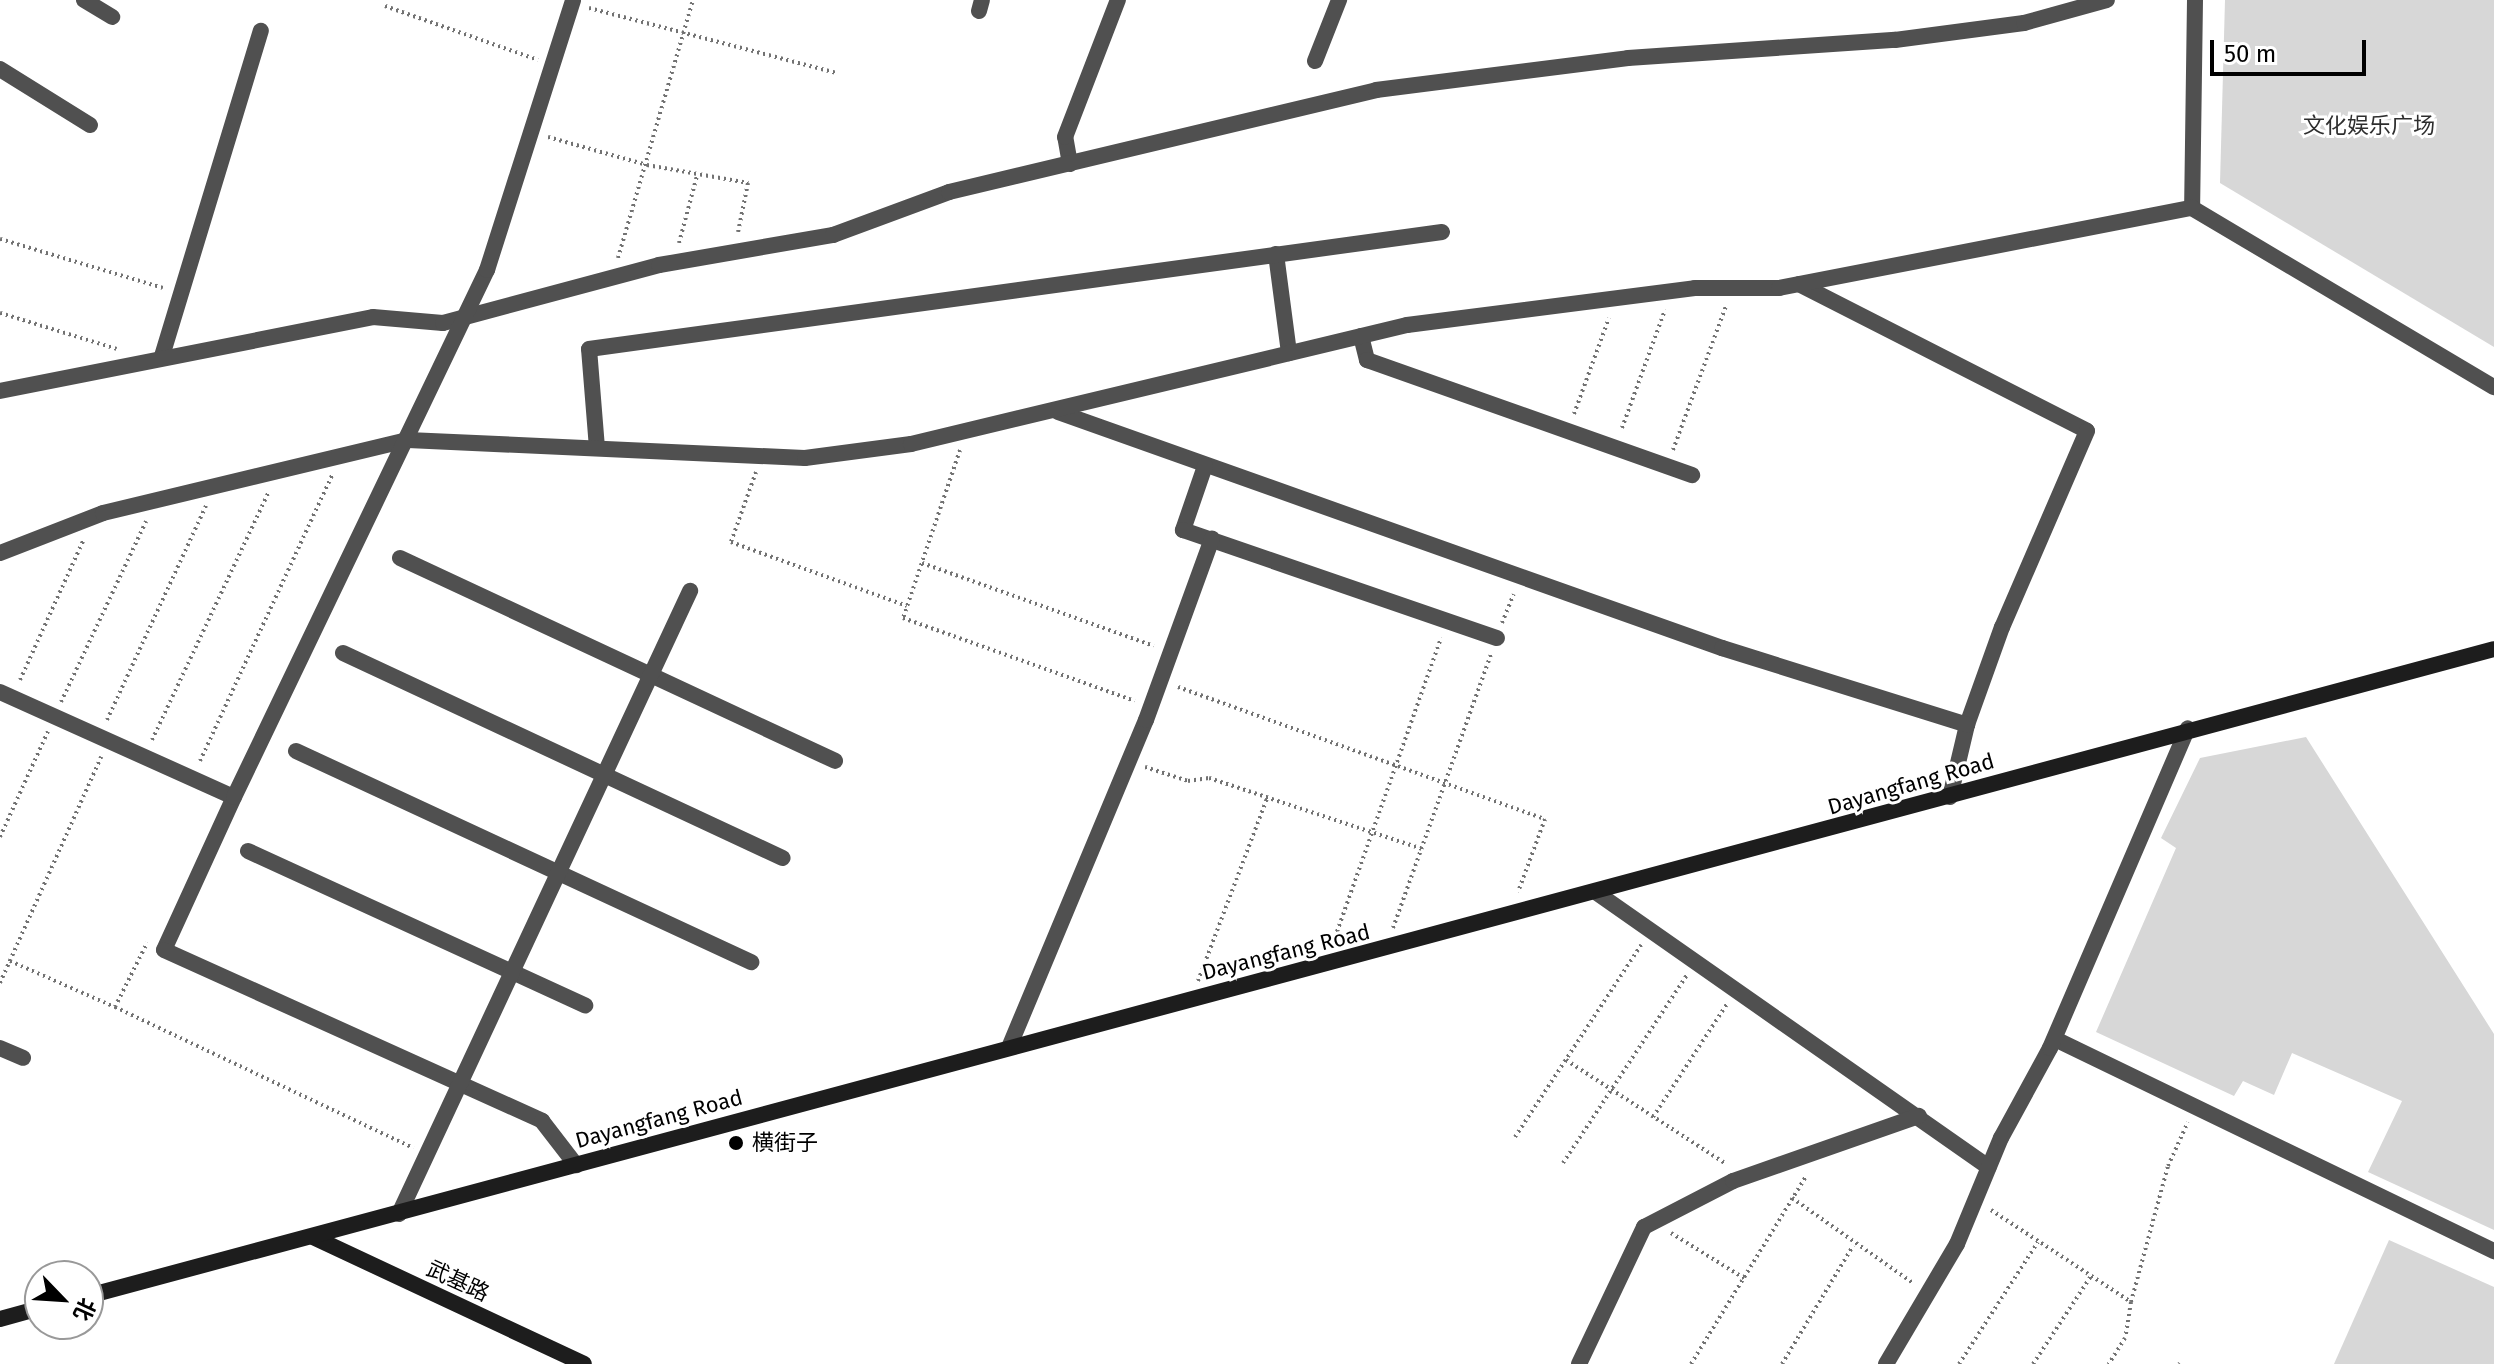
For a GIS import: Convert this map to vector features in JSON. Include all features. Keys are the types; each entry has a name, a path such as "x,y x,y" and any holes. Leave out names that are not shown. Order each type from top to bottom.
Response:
{"main road":[{"name":"Dayangfang Road","path":"104,1292 399,1214 1010,1045 1597,893 1950,797 2188,728 2494,649"},
{"name":"武基路","path":"313,1237 584,1364"},
{"path":"0,1319 24,1312"}],"street":[{"path":"84,0 112,17"},
{"path":"1070,164 1065,137 1118,0"},
{"path":"1315,61 1339,0"},
{"path":"0,391 162,356 373,317 443,323 465,312 673,262 833,235 949,192 1376,90 1628,58 1895,40 2024,23 2107,0"},
{"path":"2192,208 2195,0"},
{"path":"572,1 487,270 234,797 164,950 542,1121 576,1165"},
{"path":"162,356 261,31"},
{"path":"0,69 90,125"},
{"path":"0,553 95,516 340,459 408,440 805,458 966,433 1361,336 1672,291 1799,284 2192,208 2494,387"},
{"path":"597,448 589,349 1442,232"},
{"path":"1276,254 1289,353"},
{"path":"1799,284 2087,431 1967,725 1950,797"},
{"path":"1361,336 1367,360 1692,475"},
{"path":"1056,412 1520,576 1967,725"},
{"path":"1205,466 1183,530 1497,638"},
{"path":"1010,1045 1151,707 1212,539"},
{"path":"400,558 835,761"},
{"path":"399,1214 690,591"},
{"path":"343,653 783,858"},
{"path":"6,694 234,797"},
{"path":"1886,1364 1929,1293 2055,1039 2188,728"},
{"path":"296,751 751,962"},
{"path":"248,851 585,1005"},
{"path":"1597,893 1649,934 1919,1116 1989,1167"},
{"path":"2055,1039 2494,1251"},
{"path":"0,1048 23,1058"},
{"path":"1579,1364 1608,1293 1644,1227 1745,1176 1827,1143 1919,1116"}],"path":[{"path":"612,276 693,0"},
{"path":"572,1 680,36 837,73"},
{"path":"385,6 552,65"},
{"path":"530,132 647,165 748,183 734,252"},
{"path":"673,262 697,176"},
{"path":"0,239 181,294"},
{"path":"1673,450 1732,288"},
{"path":"1622,428 1672,291"},
{"path":"1574,414 1616,298"},
{"path":"0,313 120,349"},
{"path":"966,433 903,618 1151,707"},
{"path":"763,455 731,542 907,606"},
{"path":"192,778 340,459"},
{"path":"144,756 277,473"},
{"path":"0,983 215,487"},
{"path":"0,837 155,501"},
{"path":"6,694 95,516"},
{"path":"922,563 1171,652"},
{"path":"1385,949 1520,576"},
{"path":"1325,964 1447,620"},
{"path":"1161,681 1545,819 1509,916"},
{"path":"1128,762 1267,798 1422,849"},
{"path":"1192,998 1267,798"},
{"path":"1515,1137 1649,934"},
{"path":"115,1007 146,943 164,950"},
{"path":"10,961 115,1007 428,1155"},
{"path":"1563,1163 1694,964"},
{"path":"1653,1117 1735,992"},
{"path":"1565,1060 1745,1176"},
{"path":"2109,1364 2125,1338 2131,1302 2168,1166 2194,1107"},
{"path":"1691,1364 1827,1143"},
{"path":"1782,1364 1856,1239 1792,1198"},
{"path":"1976,1200 2131,1302"},
{"path":"1655,1222 1744,1278"},
{"path":"1959,1364 2038,1241"},
{"path":"1853,1246 1929,1293"},
{"path":"2033,1364 2091,1276"}],"green space":[{"name":"文化娱乐广场","path":"2225,0 2494,0 2494,347 2220,183"},
{"path":"2306,737 2494,1034 2494,1230 2368,1172 2402,1101 2292,1053 2274,1095 2243,1081 2234,1096 2096,1032 2176,848 2161,838 2200,758"},
{"path":"2389,1240 2494,1287 2494,1364 2334,1364"}],"place":[{"name":"横街子","path":"736,1143"}]}
